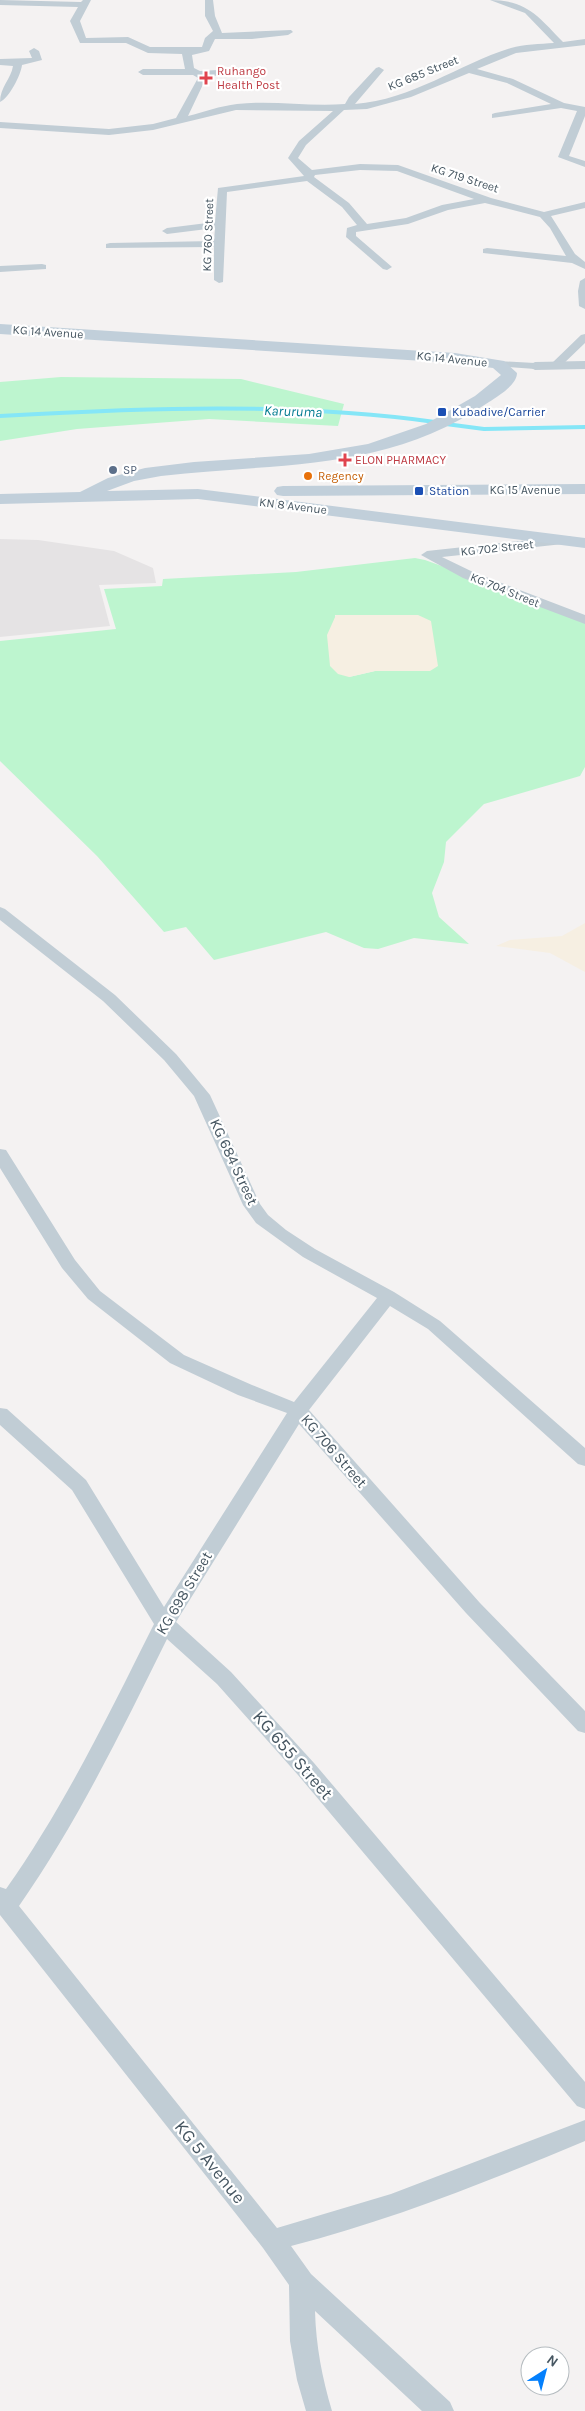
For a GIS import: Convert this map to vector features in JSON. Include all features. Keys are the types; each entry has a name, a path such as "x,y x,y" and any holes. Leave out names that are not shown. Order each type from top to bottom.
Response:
{"main road":[{"name":"KG 14 Avenue","path":"0,329 446,357 503,371 479,401 431,430 381,447 324,459 161,470 115,481 86,496"},
{"name":"KG 15 Avenue","path":"313,497 585,489"},
{"name":"KN 8 Avenue","path":"198,494 263,502 284,498"},
{"name":"KN 8 Avenue","path":"0,499 198,494 284,498 313,497 576,542"}],"street":[{"path":"86,2 75,21 83,40 128,40 136,42 148,50 192,51 206,49 208,40 218,32 210,16 209,0"},
{"path":"494,0 528,11 560,44"},
{"path":"0,2 86,2"},
{"path":"213,36 252,36 288,32"},
{"name":"KG 685 Street","path":"0,125 109,132 153,127 236,107 345,108 384,103 408,95 514,50 585,42"},
{"path":"0,62 18,63 38,60 34,51"},
{"path":"180,121 203,77 190,69 187,54 192,51"},
{"path":"0,99 17,71 18,63"},
{"path":"466,69 510,81 562,105 583,109 579,123 563,157 585,164"},
{"path":"143,72 197,73 255,70"},
{"path":"364,227 349,207 310,176 293,158 308,136 326,126 379,70"},
{"path":"494,116 562,105"},
{"name":"KG 719 Street","path":"310,176 360,166 398,168 487,200 544,215"},
{"name":"KG 760 Street","path":"219,280 219,244 223,190 310,176"},
{"path":"387,267 350,237 351,230 408,221 446,207 487,200"},
{"path":"544,215 585,205"},
{"path":"544,215 551,221 572,260"},
{"path":"167,230 221,224"},
{"path":"110,246 219,244"},
{"path":"487,251 572,260 585,266"},
{"path":"0,269 42,268"},
{"path":"585,281 583,291 585,306"},
{"path":"555,366 585,337"},
{"path":"503,371 535,366 585,365"},
{"path":"503,371 535,366"},
{"name":"KG 702 Street","path":"427,555 576,542"},
{"name":"KG 704 Street","path":"427,555 468,575 585,620"},
{"name":"KG 684 Street","path":"0,912 109,998 176,1064 202,1095 252,1205 262,1218 280,1234 309,1253 388,1296 448,1337 585,1459"},
{"name":"KG 706 Street","path":"0,1154 68,1264 94,1295 177,1359 245,1390 298,1410 473,1608 585,1725"},
{"name":"KG 698 Street","path":"3,1901 38,1861 116,1722 164,1624 298,1410 388,1296"},
{"name":"KG 655 Street","path":"0,1414 79,1485 164,1624 224,1678 306,1769 585,2099"},
{"name":"KG 5 Avenue","path":"3,1901 272,2240 302,2282 440,2411"},
{"path":"272,2240 325,2227 485,2171 585,2130"},
{"path":"302,2282 303,2340 310,2380 319,2411"}],"shaded area":[{"path":"0,539 38,540 114,551 153,568 156,583 99,585 110,626 0,637"}],"green space":[{"path":"61,377 241,379 344,404 338,426 209,419 77,429 0,441 0,382"},
{"path":"415,558 585,618 585,767 580,776 484,804 446,842 444,862 432,893 439,917 469,944 414,938 378,949 364,948 326,932 214,960 186,927 164,932 97,856 0,761 0,641 116,629 104,589 162,586 163,579 296,572","holes":["335,615 418,615 430,671 375,671 349,677"]}],"sand":[{"path":"336,615 418,615 431,621 438,666 430,671 375,671 349,677 338,674 330,666 327,635"},
{"path":"585,923 585,972 550,953 496,946 510,940 562,936"}],"waterway":[{"name":"Karuruma","path":"0,416 218,408 327,412 435,422"},
{"name":"Karuruma","path":"446,424 484,429 585,427"}],"place":[{"name":"Ruhango Health Post","path":"206,78"},
{"name":"Kubadive/Carrier","path":"442,412"},
{"name":"ELON PHARMACY","path":"345,460"},
{"name":"SP","path":"113,470"},
{"name":"Regency","path":"308,476"},
{"name":"Station","path":"419,491"}]}
